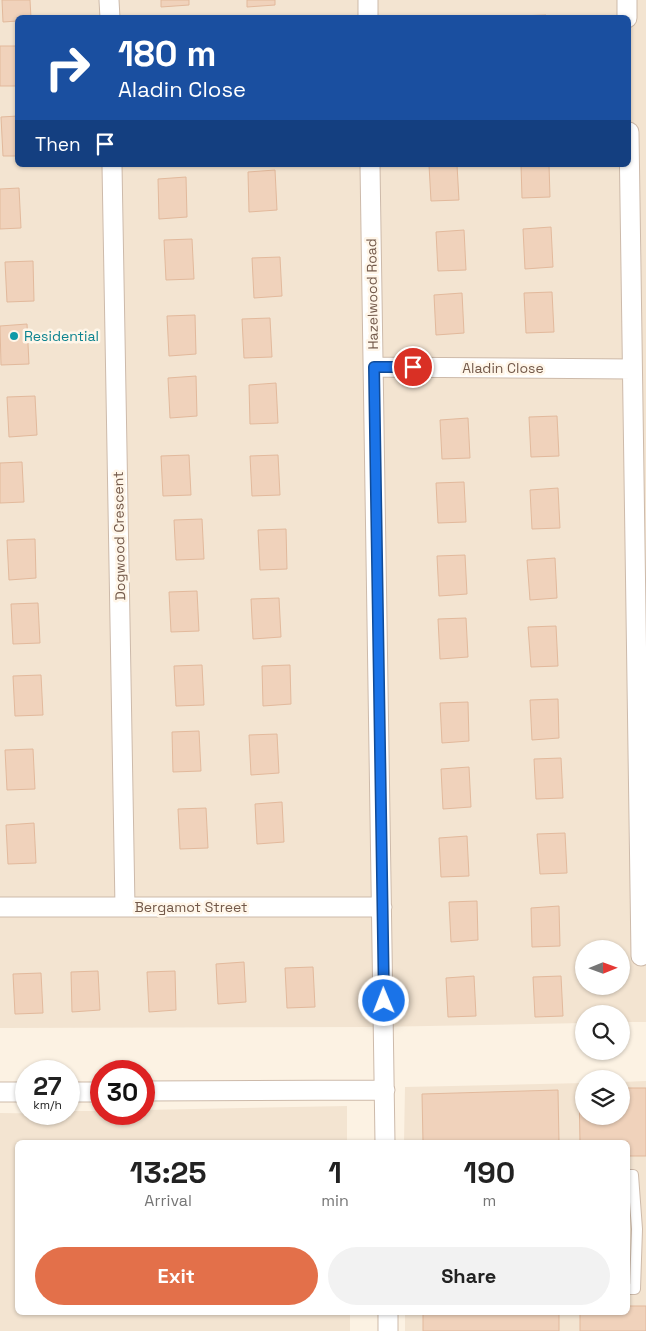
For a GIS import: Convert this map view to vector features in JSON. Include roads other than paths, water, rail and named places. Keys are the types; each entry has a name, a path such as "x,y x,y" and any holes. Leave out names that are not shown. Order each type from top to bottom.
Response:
{"street":[{"path":"110,0 110,15"},
{"path":"368,0 368,15"},
{"path":"627,0 627,15"},
{"name":"Dogwood Crescent","path":"112,167 125,907"},
{"name":"Hazelwood Road","path":"370,167 385,1140"},
{"path":"629,167 641,956"},
{"name":"Aladin Close","path":"374,367 632,369"},
{"name":"Bergamot Street","path":"0,907 382,908"},
{"path":"155,1091 385,1090"},
{"path":"0,1092 15,1092"},
{"path":"388,1315 388,1331"}],"lane":[{"path":"630,1175 634,1174 637,1229 635,1289 630,1289"}],"place":[{"name":"Residential","path":"14,336"}]}
